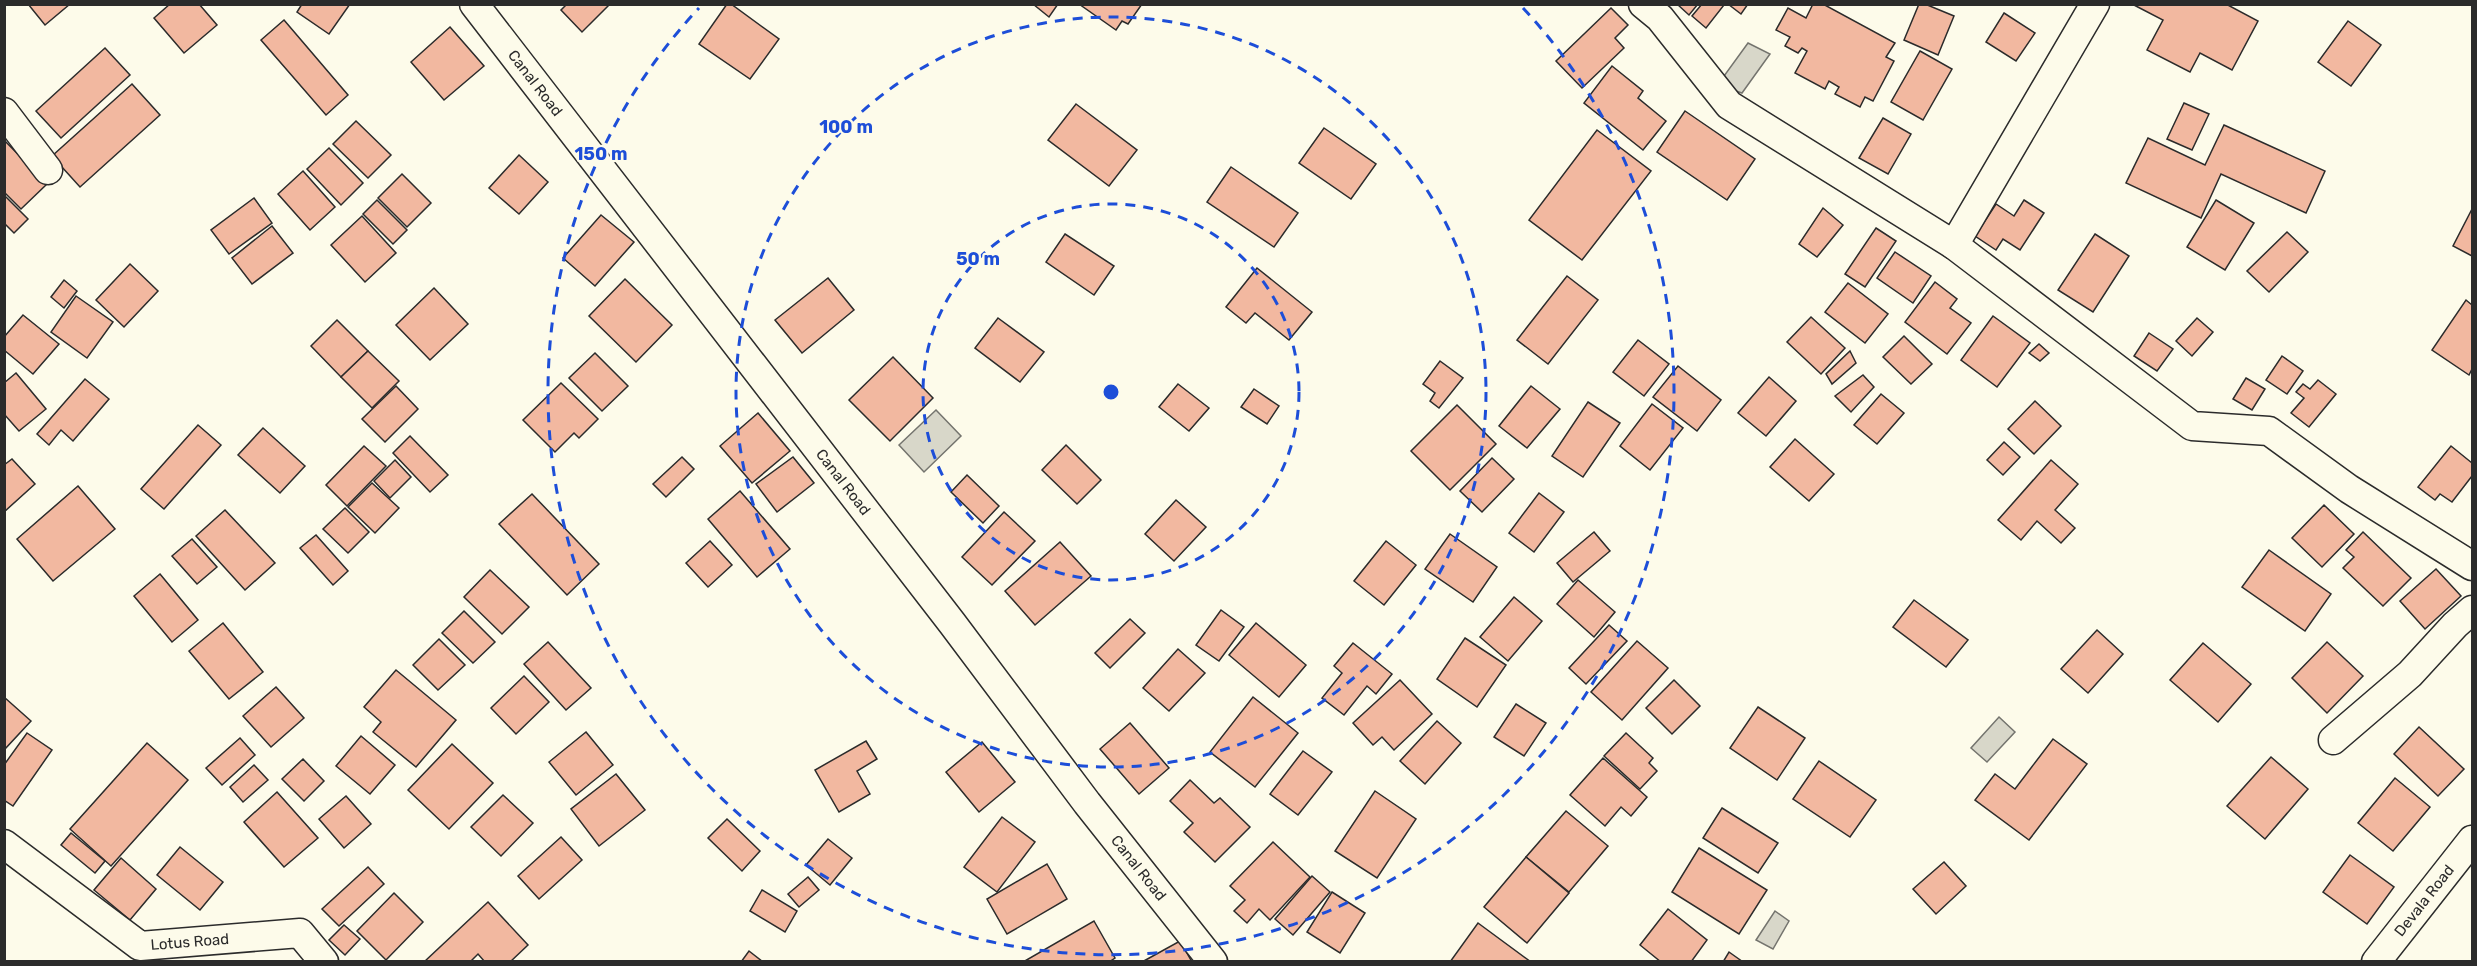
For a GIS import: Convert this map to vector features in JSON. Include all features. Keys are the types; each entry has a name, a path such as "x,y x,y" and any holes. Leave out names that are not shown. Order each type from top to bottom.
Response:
{"street":[{"name":"Canal Road","path":"474,4 952,623 1087,803 1213,962"},
{"path":"1643,4 1660,18 1729,105 1954,244 2192,426 2269,431 2349,489 2472,566"},
{"path":"1954,244 2095,4"},
{"path":"4,112 48,170"},
{"path":"2333,740 2410,674 2472,610"},
{"name":"Devala Road","path":"2376,962 2472,840"},
{"name":"Lotus Road","path":"4,844 140,946 300,933 324,962"}],"shaded area":[{"path":"1748,43 1770,54 1742,93 1730,89 1724,76"},
{"path":"936,410 961,436 924,472 899,445"},
{"path":"1999,717 2015,732 1987,762 1971,748"},
{"path":"1775,911 1789,921 1773,949 1756,940"}],"building":[{"path":"28,4 70,4 45,25"},
{"path":"170,4 199,4 217,25 184,53 154,18"},
{"path":"302,4 350,4 329,34 297,12"},
{"path":"567,4 610,4 582,32 561,10"},
{"path":"727,4 731,4 779,39 750,79 699,44"},
{"path":"1033,4 1058,4 1049,17"},
{"path":"1079,4 1142,4 1128,24 1122,21 1116,30"},
{"path":"1677,4 1698,4 1689,15"},
{"path":"1702,4 1724,5 1706,28 1692,16"},
{"path":"1728,4 1748,4 1741,14"},
{"path":"1813,4 1823,4 1895,43 1886,57 1894,61 1873,101 1865,97 1860,107 1835,94 1839,87 1829,81 1825,89 1795,73 1807,51 1802,48 1798,53 1785,46 1790,37 1776,30 1788,8 1806,18"},
{"path":"1919,4 1925,4 1954,16 1938,55 1904,40"},
{"path":"2132,4 2226,4 2258,21 2232,70 2200,53 2190,72 2147,50 2163,20"},
{"path":"1611,8 1628,25 1615,38 1624,48 1582,88 1556,61"},
{"path":"2004,13 2035,33 2016,61 1986,42"},
{"path":"284,20 348,95 326,115 261,40"},
{"path":"2348,21 2381,45 2351,86 2318,62"},
{"path":"450,27 484,66 444,100 411,62"},
{"path":"105,48 130,75 61,138 36,111"},
{"path":"1920,51 1952,69 1923,120 1891,102"},
{"path":"1612,66 1643,91 1638,98 1666,121 1643,150 1584,103"},
{"path":"132,84 160,115 80,187 52,156"},
{"path":"2184,103 2209,114 2192,150 2167,139"},
{"path":"1076,104 1137,150 1109,186 1048,140"},
{"path":"1685,111 1755,159 1727,200 1657,152"},
{"path":"1883,118 1911,134 1888,174 1859,158"},
{"path":"356,121 391,155 368,178 333,144"},
{"path":"2224,125 2325,171 2306,213 2221,174 2201,218 2126,183 2148,138 2205,165"},
{"path":"1324,128 1376,164 1351,199 1299,163"},
{"path":"1597,130 1651,171 1582,260 1529,220"},
{"path":"5,141 47,184 21,209 4,192"},
{"path":"329,148 363,183 341,205 307,169"},
{"path":"519,155 548,182 519,214 489,188"},
{"path":"1231,167 1298,213 1274,247 1207,202"},
{"path":"303,171 335,207 310,230 278,194"},
{"path":"402,174 431,203 407,227 378,198"},
{"path":"4,195 28,219 14,233 4,223"},
{"path":"254,198 272,223 229,254 211,230"},
{"path":"377,200 407,230 393,244 363,214"},
{"path":"2024,200 2044,213 2020,250 2003,239 1996,250 1975,236 1996,204 2014,216"},
{"path":"2216,200 2254,223 2225,270 2187,247"},
{"path":"1823,208 1843,225 1817,257 1799,244"},
{"path":"2472,209 2472,256 2453,246"},
{"path":"601,215 634,242 595,286 563,258"},
{"path":"362,216 396,253 365,282 331,245"},
{"path":"272,226 293,253 252,284 232,258"},
{"path":"1876,228 1896,241 1865,287 1845,274"},
{"path":"2287,232 2308,252 2269,292 2247,271"},
{"path":"1065,234 1114,266 1094,295 1046,262"},
{"path":"2095,234 2129,256 2093,312 2058,290"},
{"path":"1895,252 1931,276 1913,303 1877,278"},
{"path":"130,264 158,291 124,327 96,300"},
{"path":"1257,268 1312,312 1289,340 1255,313 1246,323 1226,307"},
{"path":"1567,276 1598,300 1548,364 1517,340"},
{"path":"828,278 854,310 802,353 775,320"},
{"path":"625,279 672,325 636,362 589,316"},
{"path":"64,280 77,291 64,308 51,297"},
{"path":"1935,282 1957,299 1950,308 1971,323 1947,354 1905,322"},
{"path":"1848,283 1888,314 1865,343 1825,312"},
{"path":"434,288 468,324 430,360 396,325"},
{"path":"76,296 113,322 87,358 51,332"},
{"path":"2466,300 2472,305 2472,369 2469,375 2432,350"},
{"path":"23,315 59,344 33,374 4,350 4,337"},
{"path":"1993,316 2030,343 1997,387 1961,360"},
{"path":"1811,317 1845,348 1821,374 1787,342"},
{"path":"998,318 1044,352 1020,382 975,348"},
{"path":"2197,318 2213,332 2192,356 2176,341"},
{"path":"337,320 368,351 341,377 311,346"},
{"path":"2149,333 2173,349 2157,371 2134,356"},
{"path":"1904,336 1932,364 1911,384 1883,357"},
{"path":"1638,340 1669,364 1644,396 1613,372"},
{"path":"2039,344 2049,353 2040,361 2029,353"},
{"path":"368,351 399,381 372,408 341,377"},
{"path":"1850,351 1856,363 1832,384 1826,374"},
{"path":"595,353 628,386 602,411 569,378"},
{"path":"2282,356 2303,371 2287,394 2266,380"},
{"path":"893,357 933,398 890,441 849,400"},
{"path":"1440,361 1463,378 1439,408 1430,401 1435,393 1423,384"},
{"path":"1678,366 1721,400 1697,431 1653,397"},
{"path":"16,373 46,409 19,431 4,414 4,383"},
{"path":"1863,375 1874,387 1851,412 1835,396"},
{"path":"1769,377 1796,401 1766,436 1738,413"},
{"path":"2246,378 2265,389 2252,410 2233,399"},
{"path":"85,379 109,399 73,441 61,430 49,445 37,434"},
{"path":"2318,380 2336,394 2309,427 2291,413 2304,398 2296,392 2303,384 2310,389"},
{"path":"561,383 598,419 579,438 574,433 555,452 523,420"},
{"path":"1178,384 1209,408 1189,431 1159,407"},
{"path":"396,386 418,409 385,442 362,419"},
{"path":"1531,386 1560,409 1527,448 1499,426"},
{"path":"1254,389 1279,406 1267,424 1241,407"},
{"path":"1881,394 1904,413 1877,444 1854,425"},
{"path":"2035,401 2061,426 2034,454 2008,429"},
{"path":"1588,402 1620,423 1583,477 1552,456"},
{"path":"1652,404 1683,428 1650,470 1620,446"},
{"path":"1457,405 1496,444 1450,490 1411,451"},
{"path":"758,413 790,451 752,483 720,446"},
{"path":"198,425 221,445 164,509 141,489"},
{"path":"263,428 305,466 280,493 238,455"},
{"path":"410,436 448,475 430,492 393,453"},
{"path":"1795,439 1834,474 1809,501 1770,467"},
{"path":"2004,442 2020,457 2003,475 1987,460"},
{"path":"1066,445 1101,480 1077,504 1042,470"},
{"path":"364,446 386,466 347,506 326,485"},
{"path":"2451,446 2472,463 2472,476 2452,502 2440,494 2435,500 2418,487"},
{"path":"682,457 694,469 666,497 653,484"},
{"path":"793,457 814,483 777,512 756,484"},
{"path":"1492,458 1514,479 1482,512 1460,491"},
{"path":"12,459 35,484 4,512 4,465"},
{"path":"395,460 411,477 390,498 374,481"},
{"path":"2051,460 2078,484 2055,510 2075,528 2061,543 2037,521 2021,540 1998,520"},
{"path":"967,475 999,506 983,523 951,492"},
{"path":"372,483 399,508 375,533 348,507"},
{"path":"78,486 115,529 53,581 17,539"},
{"path":"740,491 790,549 757,577 708,519"},
{"path":"1539,493 1564,512 1534,552 1509,533"},
{"path":"532,494 599,564 567,595 499,524"},
{"path":"1176,500 1206,527 1174,561 1145,534"},
{"path":"2324,505 2354,534 2322,567 2292,538"},
{"path":"345,508 369,532 348,553 323,529"},
{"path":"225,510 275,563 245,590 196,536"},
{"path":"1004,512 1035,541 992,585 962,557"},
{"path":"1594,532 1610,551 1573,582 1557,563"},
{"path":"2363,532 2411,578 2383,606 2343,568 2354,557 2346,550"},
{"path":"1450,534 1497,567 1473,602 1425,569"},
{"path":"316,535 348,571 333,585 300,548"},
{"path":"192,539 217,567 197,584 172,556"},
{"path":"710,541 732,565 708,587 686,563"},
{"path":"1386,541 1416,565 1384,605 1354,581"},
{"path":"1060,542 1091,576 1035,625 1005,591"},
{"path":"2269,550 2331,594 2305,631 2242,587"},
{"path":"2436,569 2461,596 2425,629 2400,601"},
{"path":"490,570 529,607 502,634 464,597"},
{"path":"160,574 198,620 172,642 134,596"},
{"path":"1578,580 1615,612 1594,637 1557,604"},
{"path":"1514,597 1542,621 1508,661 1480,637"},
{"path":"1914,600 1968,640 1946,667 1893,627"},
{"path":"1221,610 1244,627 1219,661 1196,645"},
{"path":"464,611 495,642 473,663 442,633"},
{"path":"1130,619 1145,633 1110,668 1095,653"},
{"path":"223,623 263,672 229,699 189,651"},
{"path":"1256,623 1306,665 1279,697 1229,655"},
{"path":"1609,625 1627,641 1586,684 1569,668"},
{"path":"2097,630 2123,654 2088,693 2061,669"},
{"path":"1465,638 1506,665 1477,707 1437,679"},
{"path":"439,639 465,665 438,690 413,665"},
{"path":"1637,641 1668,668 1622,720 1591,692"},
{"path":"548,642 591,688 566,710 524,664"},
{"path":"2327,642 2363,676 2327,713 2292,678"},
{"path":"1353,643 1392,674 1376,694 1367,686 1344,715 1322,698 1342,673 1334,666"},
{"path":"2203,643 2251,684 2218,722 2170,680"},
{"path":"1178,649 1205,673 1169,711 1143,688"},
{"path":"396,670 456,720 416,767 373,732 381,722 364,707"},
{"path":"524,676 549,702 516,734 491,708"},
{"path":"1400,680 1432,714 1394,750 1382,737 1373,745 1353,723"},
{"path":"1674,680 1700,706 1672,734 1646,708"},
{"path":"276,687 304,718 271,747 243,716"},
{"path":"4,697 31,721 4,750"},
{"path":"1253,697 1298,733 1255,787 1210,752"},
{"path":"1516,704 1546,723 1524,756 1494,737"},
{"path":"1758,707 1805,738 1777,780 1730,748"},
{"path":"1437,721 1461,743 1425,784 1400,761"},
{"path":"1130,723 1169,768 1139,794 1100,749"},
{"path":"2419,727 2464,769 2438,796 2394,754"},
{"path":"586,732 613,765 576,795 549,762"},
{"path":"27,733 52,750 13,806 4,800 4,765"},
{"path":"1626,733 1653,758 1649,763 1657,771 1640,789 1604,756"},
{"path":"361,736 395,765 370,794 336,766"},
{"path":"240,738 255,755 222,785 206,768"},
{"path":"2053,739 2087,764 2029,840 1975,800 1995,774 2015,789"},
{"path":"866,741 877,759 857,771 870,794 839,812 815,770"},
{"path":"982,742 1015,782 979,812 946,772"},
{"path":"147,743 188,780 111,866 70,829"},
{"path":"452,744 493,783 449,829 408,790"},
{"path":"1303,751 1332,772 1298,815 1270,794"},
{"path":"2271,757 2308,789 2265,839 2227,806"},
{"path":"1603,758 1647,797 1631,816 1621,807 1605,826 1570,795"},
{"path":"303,759 324,781 304,801 282,779"},
{"path":"1819,761 1876,800 1850,837 1793,799"},
{"path":"254,765 268,780 243,802 230,787"},
{"path":"616,774 645,810 599,846 571,809"},
{"path":"2395,778 2430,807 2393,851 2358,823"},
{"path":"1190,780 1214,803 1220,798 1250,827 1215,862 1184,832 1193,823 1170,801"},
{"path":"1375,791 1416,819 1377,878 1335,851"},
{"path":"277,792 318,838 284,867 244,822"},
{"path":"503,795 533,823 501,856 471,827"},
{"path":"346,796 371,824 344,848 319,819"},
{"path":"1722,808 1778,843 1758,873 1703,838"},
{"path":"1566,811 1608,846 1569,892 1526,857"},
{"path":"1002,817 1035,842 997,892 964,867"},
{"path":"727,819 760,851 742,871 708,838"},
{"path":"71,833 105,861 95,873 61,845"},
{"path":"561,837 582,860 539,899 518,876"},
{"path":"828,839 852,858 830,885 806,865"},
{"path":"1273,842 1310,877 1270,920 1259,909 1247,923 1234,911 1245,900 1230,886"},
{"path":"180,847 223,882 200,910 157,875"},
{"path":"1699,848 1767,890 1739,934 1672,892"},
{"path":"2350,855 2394,887 2367,924 2323,892"},
{"path":"1526,857 1569,893 1527,943 1484,907"},
{"path":"121,858 156,889 130,920 94,890"},
{"path":"1944,862 1966,886 1936,914 1913,889"},
{"path":"1047,864 1067,899 1007,934 987,899"},
{"path":"368,867 384,884 339,926 322,909"},
{"path":"1312,876 1330,892 1293,935 1275,919"},
{"path":"808,877 819,890 799,907 788,894"},
{"path":"762,890 797,911 785,932 750,911"},
{"path":"1332,892 1365,913 1340,953 1307,932"},
{"path":"394,893 423,922 386,960 357,931"},
{"path":"488,902 528,945 510,962 485,962 478,954 470,962 424,962"},
{"path":"1668,909 1707,940 1691,962 1661,962 1640,945"},
{"path":"1094,921 1115,958 1109,962 1023,962"},
{"path":"1478,923 1531,962 1450,962"},
{"path":"344,925 360,939 345,955 329,940"},
{"path":"1180,941 1192,962 1142,962"},
{"path":"749,951 763,962 741,962"},
{"path":"1729,952 1743,962 1723,962"}]}
